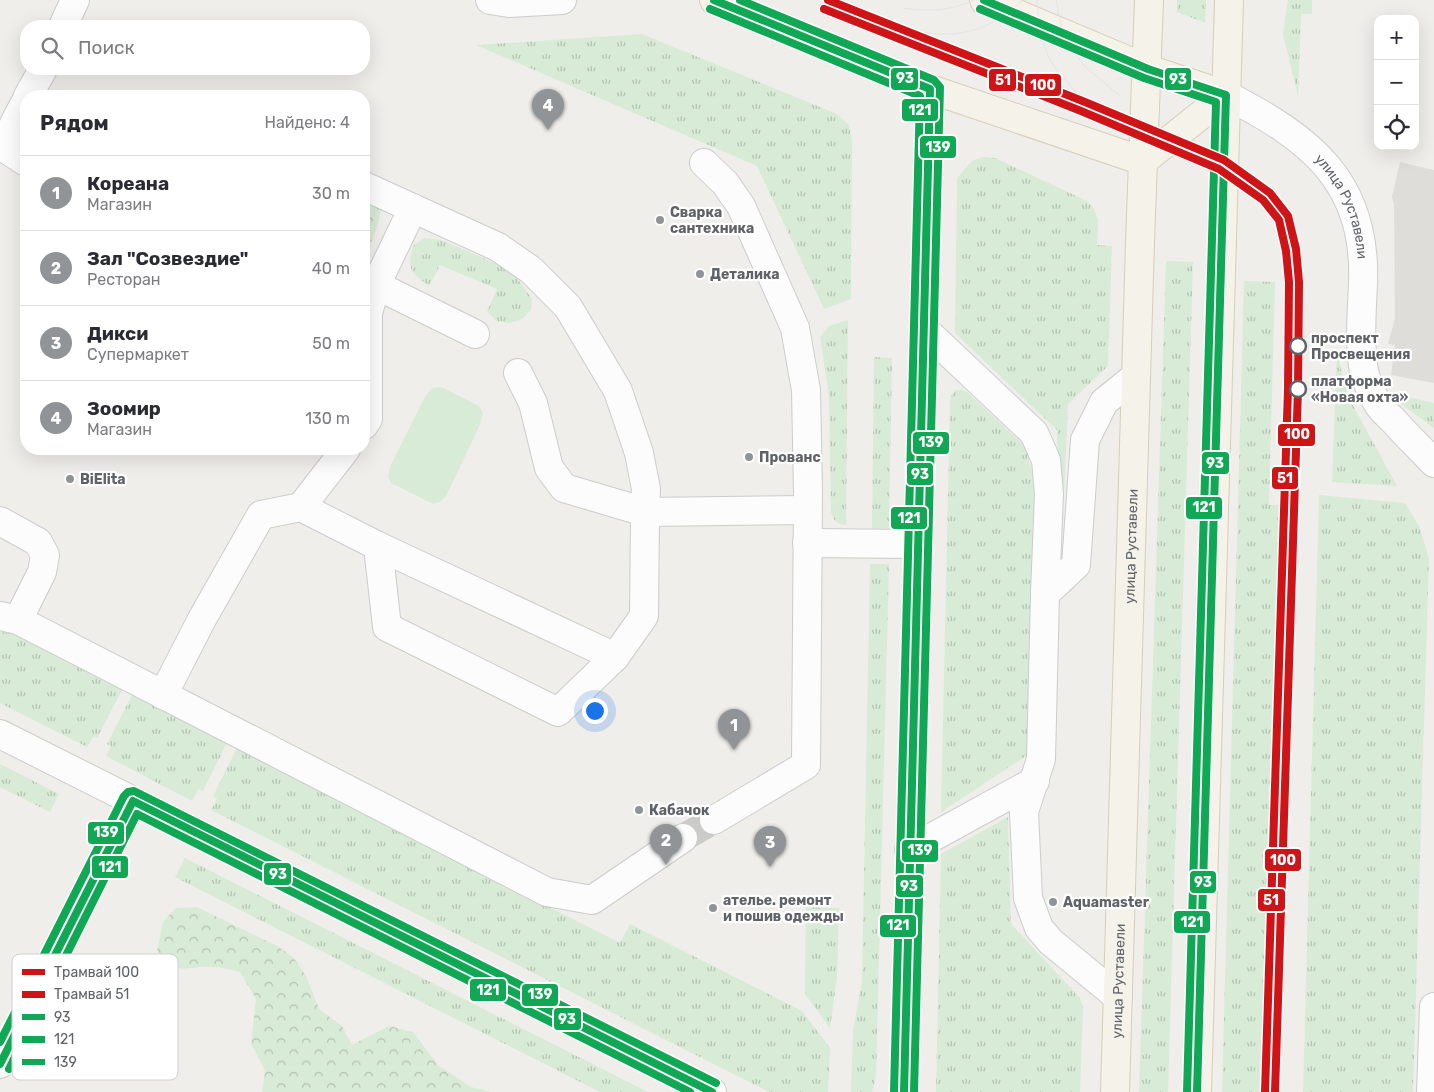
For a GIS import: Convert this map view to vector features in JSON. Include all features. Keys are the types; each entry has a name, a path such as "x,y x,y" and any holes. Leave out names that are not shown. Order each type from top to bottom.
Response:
{"main road":[{"path":"714,0 930,89 1144,161 1226,95"},
{"path":"984,0 1148,69 1226,95"},
{"name":"улица Руставели","path":"1115,1092 1149,0"},
{"path":"1197,1092 1229,0"}],"street":[{"path":"65,20 75,0"},
{"path":"490,0 510,3 562,0"},
{"path":"31,90 39,75"},
{"path":"904,1092 930,89"},
{"name":"улица Руставели","path":"1226,95 1264,114 1306,144 1334,173 1348,199 1358,227 1364,260 1361,320 1365,376 1377,403 1434,463"},
{"path":"20,112 7,143 9,151 20,158"},
{"path":"704,163 725,183 741,206 794,328 806,390 808,510 806,765 714,820"},
{"path":"370,189 498,247 531,270 568,307 618,391 639,453 646,489 644,616 615,657 558,712 387,627 378,546"},
{"path":"370,306 376,285 412,208"},
{"path":"376,285 475,334"},
{"path":"925,330 1034,433 1046,460 1049,494 1041,759 1024,812 1028,898 1039,928 1052,942 1118,997"},
{"path":"518,373 533,403 549,468 564,488 645,512 808,510"},
{"path":"1045,594 1076,565 1085,440 1104,402 1136,376"},
{"path":"302,508 342,455"},
{"path":"163,695 202,619 261,515 302,508 378,546 615,657"},
{"path":"0,521 38,542 45,555 42,572 9,618 548,892 592,900 683,838"},
{"path":"808,543 918,544"},
{"path":"0,734 712,1092"},
{"path":"909,850 1035,781"},
{"path":"55,954 133,800"},
{"path":"1431,1092 1434,1007"},
{"path":"0,1064 12,1040"}],"shaded area":[{"path":"1400,162 1434,170 1434,383 1391,375 1395,345 1388,344 1395,318 1394,204 1392,197"}],"green space":[{"path":"1177,0 1206,0 1205,23 1177,12"},
{"path":"1288,0 1312,0 1312,14 1301,14 1298,96 1283,34"},
{"path":"642,34 837,114 849,125 852,140 851,299 824,309 757,166 476,45"},
{"path":"984,157 995,158 1087,201 1097,216 1097,245 1112,246 1108,366 1068,404 1064,495 1059,495 1057,430 955,333 957,178 972,161"},
{"path":"370,203 381,208 378,224 370,246"},
{"path":"424,238 441,240 502,266 514,274 532,299 531,310 522,319 509,323 497,321 487,312 497,289 440,265 429,286 414,274 410,266 413,246"},
{"path":"1166,261 1193,262 1168,1092 1139,1092"},
{"path":"1244,281 1275,282 1269,505 1284,505 1264,1092 1222,1092"},
{"path":"848,320 846,525 836,522 831,512 829,395 820,337 829,326"},
{"path":"1337,351 1345,386 1351,402 1397,486 1332,482"},
{"path":"874,357 892,358 889,528 872,529"},
{"path":"441,387 479,406 483,414 479,427 446,496 440,502 433,504 391,483 388,477 390,467 425,397 432,388"},
{"path":"956,390 967,392 1025,446 1038,492 1029,754 941,812 950,400"},
{"path":"1390,393 1434,403 1434,428 1401,404"},
{"path":"1319,495 1405,503 1419,526 1429,558 1413,1092 1303,1092"},
{"path":"870,564 889,564 876,1076 872,1092 851,1092 853,1031 862,980"},
{"path":"0,632 11,633 122,690 97,738 93,737 87,747 0,703"},
{"path":"132,695 227,743 203,791 198,789 192,801 106,756 111,746 107,744"},
{"path":"237,748 620,943 630,924 802,1011 830,1048 828,1092 769,1092 211,810 217,799 213,796"},
{"path":"0,764 59,794 50,812 0,787"},
{"path":"1008,817 1011,924 1080,998 1083,1008 1080,1092 936,1092 941,854"},
{"path":"185,858 648,1092 600,1092 175,877"},
{"path":"197,907 277,946 293,957 306,976 319,1009 342,1026 352,1045 389,1026 413,1032 438,1065 471,1087 491,1092 262,1092 265,1070 251,1044 256,999 240,972 217,967 178,968 178,954 160,954 157,951 163,922 176,908"},
{"path":"806,907 839,908 837,977 830,1028 805,994"}],"tunnel":[{"path":"683,838 714,820"}],"tram line":[{"name":"100","path":"828,0 1085,102 1224,160 1270,193 1288,216 1296,249 1299,282 1298,389 1275,1092"},
{"path":"903,8 939,10 974,0"},
{"path":"892,26 929,33 962,33 992,22 1023,0"},
{"path":"1037,0 1041,32 1049,58 1085,102"},
{"path":"1056,0 1062,28 1083,65 1120,96"},
{"name":"51","path":"824,9 1081,111 1219,169 1263,200 1279,220 1286,251 1289,282 1288,389 1265,1092"}],"transit line":[{"name":"93","path":"714,0 930,89 904,1092"},
{"name":"139","path":"740,0 934,80 940,87 914,1092"},
{"name":"93","path":"984,0 1148,69 1226,95 1197,1092"},
{"name":"121","path":"710,9 920,96 894,1092"},
{"name":"121","path":"980,9 1144,78 1216,102 1187,1092"},
{"name":"139","path":"44,954 124,796 128,792 134,791 716,1083"},
{"name":"93","path":"133,801 712,1092"},
{"name":"93","path":"56,954 133,801"},
{"name":"121","path":"67,954 137,814 690,1092"},
{"name":"139","path":"0,1042 12,1018"},
{"name":"93","path":"0,1064 12,1040"},
{"name":"121","path":"9,1069 12,1063"}],"place":[{"name":"Зоомир","path":"548,130"},
{"name":"Сварка сантехника","path":"660,220"},
{"name":"Деталика","path":"700,274"},
{"name":"проспект Просвещения","path":"1298,346"},
{"name":"платформа «Новая охта»","path":"1298,389"},
{"name":"Прованс","path":"749,457"},
{"name":"BiElita","path":"70,479"},
{"name":"Кореана","path":"734,750"},
{"name":"Кабачок","path":"639,810"},
{"name":"Зал \"Созвездие\"","path":"666,865"},
{"name":"Дикси","path":"770,867"},
{"name":"Aquamaster","path":"1053,902"},
{"name":"ателье. ремонт и пошив одежды","path":"713,908"}]}
